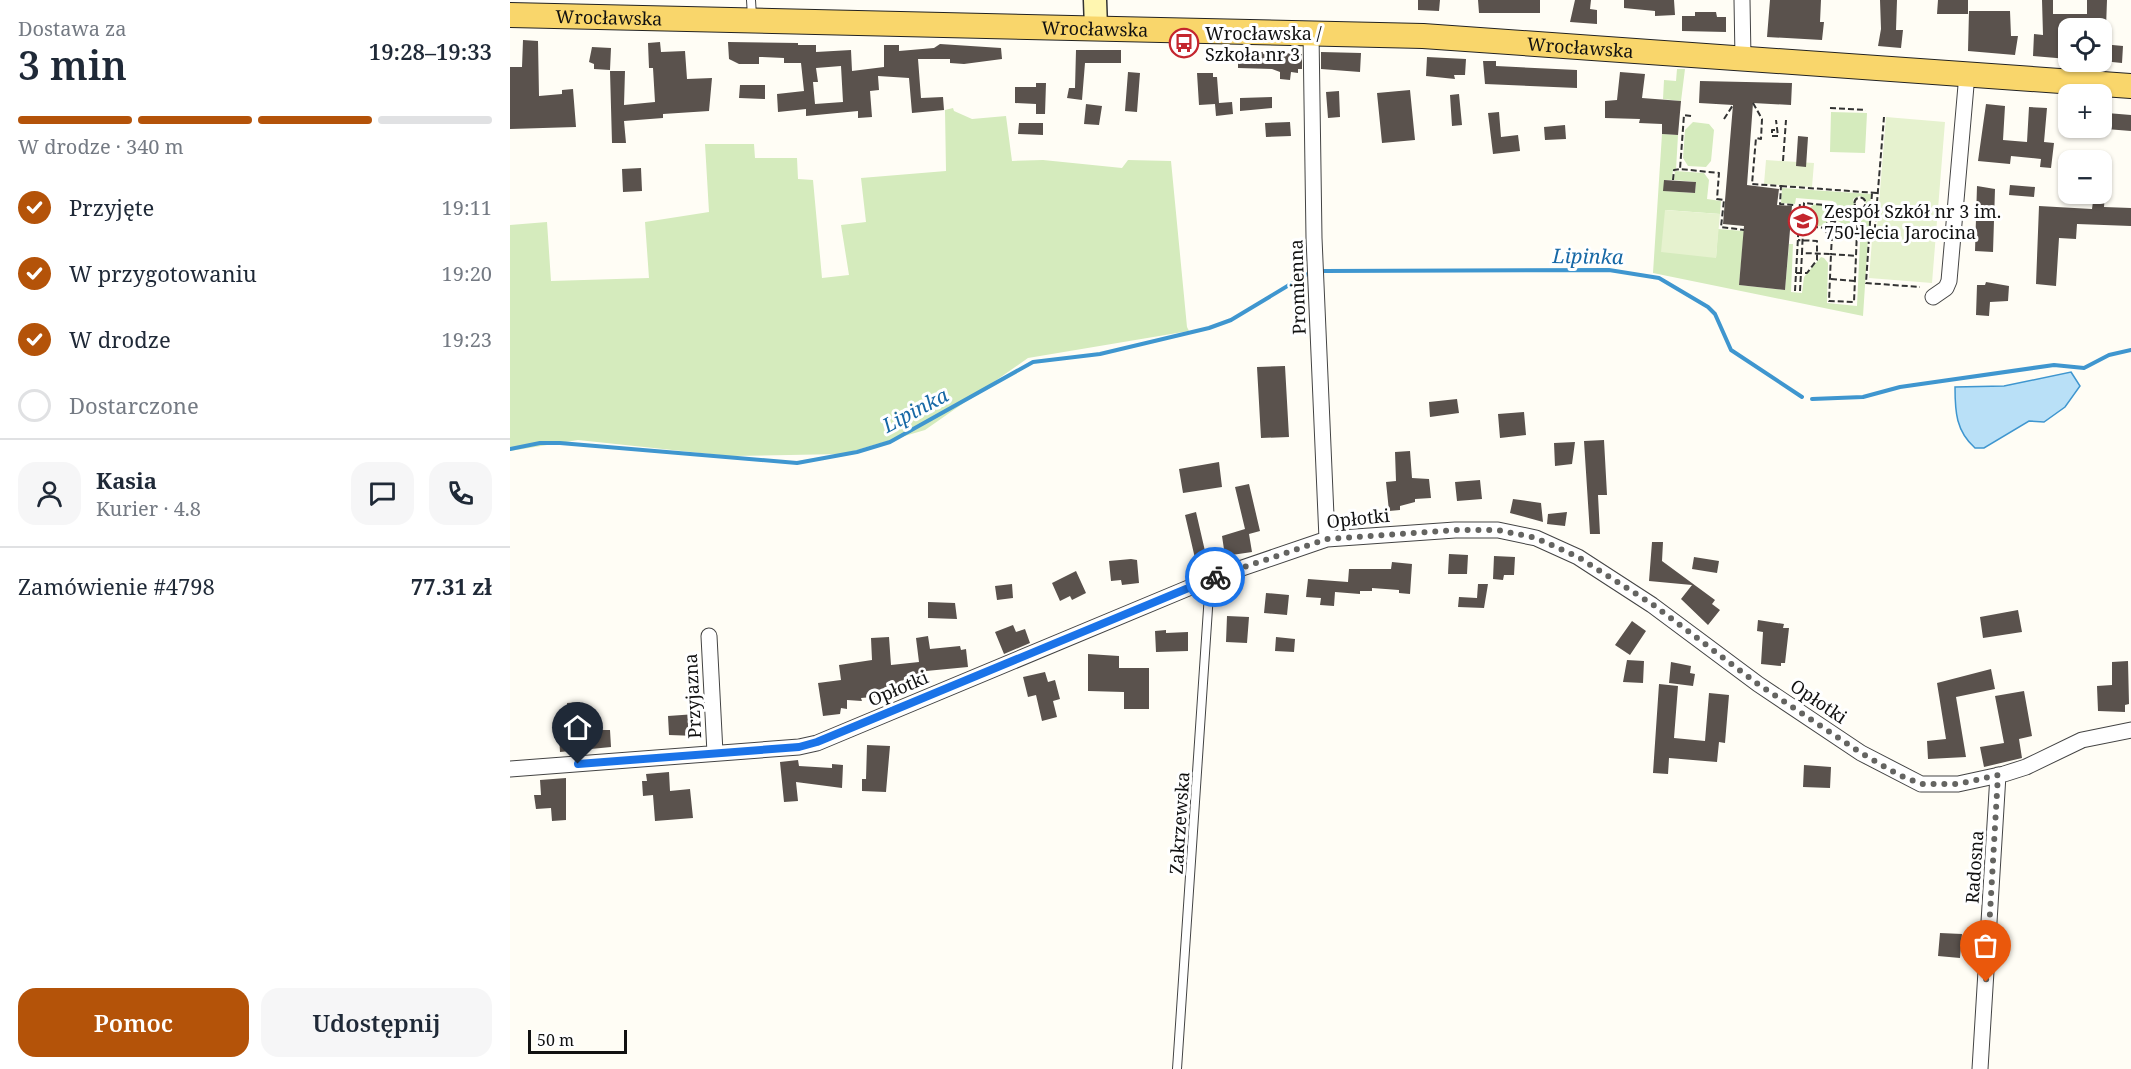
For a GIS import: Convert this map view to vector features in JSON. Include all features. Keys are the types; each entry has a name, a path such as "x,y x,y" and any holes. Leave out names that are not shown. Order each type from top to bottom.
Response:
{"main road":[{"name":"Wrocławska","path":"510,15 751,10 1096,28 1423,36 2131,86"}],"street":[{"path":"1095,0 1096,28"},
{"path":"1742,0 1743,58"},
{"name":"Promienna","path":"1311,33 1314,238 1327,539"},
{"path":"1933,297 1946,288 1950,276 1967,74"},
{"name":"Opłotki","path":"510,769 799,747 817,742 1210,579 1327,539 1455,530 1498,530 1536,538 1578,557 1652,604 1758,684 1861,753 1899,775 1921,784 1948,784 1998,775 2026,767 2082,740 2131,730"},
{"name":"Przyjazna","path":"709,636 715,753"},
{"name":"Radosna","path":"1980,1069 1998,775"}],"lane":[{"name":"Zakrzewska","path":"1177,1069 1210,579"}],"path":[{"path":"1754,103 1762,119 1761,139 1756,138 1752,184 1878,193"},
{"path":"1724,118 1733,105"},
{"path":"1830,108 1866,110"},
{"path":"1680,169 1684,115 1691,116"},
{"path":"1874,239 1884,117"},
{"path":"1775,130 1776,120"},
{"path":"1783,161 1786,120"},
{"path":"1673,180 1674,170 1680,169 1719,173 1717,199 1724,200 1721,227 1744,230"},
{"path":"1781,186 1780,204 1795,205"},
{"path":"1872,193 1866,283 1920,287"},
{"path":"1795,291 1800,202"},
{"path":"1800,291 1804,203 1834,206 1833,221 1826,228"},
{"path":"1859,208 1863,217 1858,220 1853,215 1859,208"},
{"path":"1803,226 1826,228 1832,235 1829,301 1854,302 1858,220"},
{"path":"1833,221 1837,223 1839,229"},
{"path":"1832,235 1839,229 1857,230"},
{"path":"1796,273 1807,273 1816,260 1817,240 1798,240"},
{"path":"1802,253 1856,256"},
{"path":"1830,279 1855,280"}],"green space":[{"path":"1677,69 1685,69 1681,101 1663,99 1664,80 1676,81"},
{"path":"953,108 954,111 972,119 1006,116 1012,161 1043,160 1122,168 1128,160 1171,161 1189,331 1028,358 925,430 843,454 729,456 578,440 510,451 510,225 547,222 551,281 649,278 645,222 709,212 705,144 754,144 755,158 797,158 798,179 813,180 822,278 849,275 841,225 866,222 861,178 946,171 945,110"},
{"path":"1831,112 1867,113 1865,153 1830,152"},
{"path":"1886,117 1945,122 1932,283 1869,278 1872,240 1876,240"},
{"path":"1693,122 1709,124 1714,130 1711,161 1706,167 1688,166 1683,158 1685,130"},
{"path":"1662,134 1678,135 1676,170 1673,170 1672,180 1664,180 1664,191 1695,193 1696,182 1674,180 1675,171 1704,173 1709,180 1707,199 1721,201 1720,214 1666,210 1716,258 1718,229 1744,231 1739,285 1785,290 1789,244 1793,244 1791,292 1802,293 1804,277 1821,257 1828,263 1827,303 1857,306 1861,221 1865,215 1862,209 1866,205 1865,198 1860,196 1853,199 1856,209 1852,216 1856,221 1847,226 1836,220 1837,205 1833,201 1796,198 1795,204 1781,203 1782,188 1871,194 1863,316 1653,273"},
{"path":"1766,160 1814,163 1812,187 1764,184"},
{"path":"1818,204 1826,207 1829,215 1826,223 1818,226 1810,223 1807,215 1810,207"},
{"path":"1665,210 1720,214 1716,258 1661,252"}],"water":[{"path":"2071,372 2080,386 2065,407 2044,422 2029,421 1984,448 1975,448 1960,428 1956,413 1955,387 2004,386"}],"building":[{"path":"1418,0 1440,0 1439,11 1418,10"},
{"path":"1478,0 1540,0 1540,13 1479,13"},
{"path":"1575,0 1591,0 1590,9 1597,10 1597,24 1570,22"},
{"path":"1624,0 1674,0 1675,15 1655,16 1655,11 1624,8"},
{"path":"1770,0 1821,0 1820,22 1824,22 1822,40 1767,37"},
{"path":"1880,0 1897,0 1896,30 1903,30 1901,48 1878,46 1881,29"},
{"path":"1938,0 1968,0 1968,14 1937,14"},
{"path":"2042,0 2053,0 2053,14 2087,14 2087,0 2107,0 2106,18 2058,18 2058,58 2033,56 2034,34 2043,35"},
{"path":"1969,11 2010,11 2011,36 2018,36 2015,55 1968,51"},
{"path":"1695,12 1716,12 1717,17 1726,17 1726,32 1682,31 1682,16 1695,16"},
{"path":"523,40 538,41 539,96 562,94 562,90 573,89 576,127 510,129 510,67 522,67"},
{"path":"660,42 661,52 685,51 687,79 712,78 709,111 663,114 663,118 624,121 626,143 612,143 610,71 625,71 624,105 655,102 653,68 649,68 648,43"},
{"path":"728,42 816,45 816,52 851,50 852,71 884,67 884,45 899,45 899,51 934,48 940,44 1001,48 1002,59 964,64 950,63 950,59 918,59 921,98 943,97 944,110 912,113 909,78 878,76 879,90 870,91 872,117 858,118 858,111 806,116 806,109 778,112 777,94 804,91 801,63 784,63 784,58 759,57 759,64 739,64 729,59","holes":["841,66 843,102 815,104 813,82 818,82 816,68"]},
{"path":"2112,45 2123,46 2122,63 2112,62"},
{"path":"592,47 611,48 610,70 594,69 594,64 589,62"},
{"path":"1076,50 1121,50 1121,63 1085,63 1082,100 1067,98 1069,88 1075,88"},
{"path":"1238,51 1302,54 1302,69 1298,69 1298,73 1291,72 1290,80 1280,79 1280,72 1272,69 1238,68"},
{"path":"1321,52 1361,53 1360,72 1321,69"},
{"path":"1427,57 1466,59 1465,75 1454,75 1455,79 1426,76"},
{"path":"1483,61 1496,61 1496,66 1577,70 1577,88 1485,84"},
{"path":"1128,72 1140,73 1137,112 1125,111"},
{"path":"1620,72 1645,74 1642,98 1681,101 1678,135 1662,134 1662,124 1639,123 1640,119 1605,118 1605,101 1617,100"},
{"path":"1197,73 1213,73 1213,77 1217,77 1219,103 1232,102 1233,114 1216,116 1215,104 1199,105"},
{"path":"1700,81 1792,83 1791,105 1753,103 1747,185 1779,189 1777,205 1792,206 1785,290 1739,285 1744,226 1723,224 1733,105 1699,103"},
{"path":"1036,83 1046,83 1045,114 1036,114 1036,104 1015,103 1015,87 1036,87"},
{"path":"740,85 765,85 765,99 739,98"},
{"path":"1410,90 1415,140 1382,143 1377,93"},
{"path":"1339,91 1340,117 1328,118 1326,92"},
{"path":"1459,94 1462,125 1452,126 1450,95"},
{"path":"1272,97 1272,108 1240,111 1240,98"},
{"path":"1086,104 1102,106 1099,125 1084,124"},
{"path":"1986,104 2005,106 2003,140 2027,142 2029,107 2047,108 2044,142 2054,143 2051,168 2040,167 2041,159 2011,156 2010,164 1978,161"},
{"path":"1499,112 1501,137 1518,135 1520,151 1493,154 1488,113"},
{"path":"2112,113 2131,115 2131,131 2112,129"},
{"path":"1290,122 1291,136 1266,137 1265,123"},
{"path":"1019,123 1043,123 1043,135 1018,134"},
{"path":"1565,125 1566,139 1545,140 1544,127"},
{"path":"1798,136 1808,137 1806,167 1796,166"},
{"path":"641,168 642,191 623,192 622,169"},
{"path":"1664,180 1696,182 1695,193 1663,191"},
{"path":"2010,185 2035,187 2034,197 2009,195"},
{"path":"1977,186 1995,189 1993,252 1975,251"},
{"path":"2093,204 2104,204 2104,207 2131,208 2131,226 2077,224 2076,239 2059,238 2056,286 2036,284 2039,206 2092,209"},
{"path":"1986,282 2009,286 2008,301 1990,302 1989,316 1976,315 1977,285 1985,285"},
{"path":"1285,366 1289,437 1261,438 1257,367"},
{"path":"1457,399 1459,413 1430,417 1429,402"},
{"path":"1524,412 1526,435 1500,438 1498,414"},
{"path":"1604,440 1607,495 1598,495 1600,534 1590,534 1584,441"},
{"path":"1575,442 1572,464 1555,466 1554,443"},
{"path":"1410,451 1412,478 1429,479 1431,498 1415,499 1415,502 1400,506 1400,510 1389,511 1386,482 1396,481 1395,452"},
{"path":"1219,462 1222,487 1183,493 1179,469"},
{"path":"1480,480 1482,499 1457,501 1455,482"},
{"path":"1249,484 1260,531 1249,534 1252,552 1225,556 1222,536 1245,529 1235,487"},
{"path":"1513,499 1541,503 1543,522 1510,513"},
{"path":"1196,512 1208,564 1197,567 1185,515"},
{"path":"1567,512 1565,526 1547,524 1548,514"},
{"path":"1652,542 1663,542 1662,561 1715,600 1712,604 1720,610 1708,625 1681,599 1692,585 1649,581"},
{"path":"1449,554 1468,555 1467,574 1448,574"},
{"path":"1494,556 1515,557 1514,575 1504,575 1503,580 1493,579"},
{"path":"1694,557 1719,561 1717,573 1692,569"},
{"path":"1137,560 1139,583 1122,585 1121,580 1111,581 1109,561"},
{"path":"1392,562 1412,564 1410,594 1399,593 1399,590 1372,588 1372,591 1360,591 1360,594 1335,592 1334,606 1320,605 1321,598 1306,597 1308,579 1348,582 1349,569 1391,569"},
{"path":"1076,571 1086,593 1072,600 1070,596 1060,601 1052,583"},
{"path":"1012,584 1013,598 997,600 995,586"},
{"path":"1478,584 1488,584 1484,608 1458,607 1459,597 1477,598"},
{"path":"1266,593 1289,595 1287,615 1264,613"},
{"path":"928,602 955,603 957,619 928,618"},
{"path":"2018,610 2022,632 1983,638 1980,617"},
{"path":"1227,616 1249,617 1247,643 1226,642"},
{"path":"1758,620 1784,624 1783,628 1789,628 1785,663 1781,663 1781,666 1761,664 1763,632 1757,631"},
{"path":"1632,621 1646,631 1630,655 1615,645"},
{"path":"1013,625 1016,632 1025,629 1030,643 1004,654 995,632"},
{"path":"1166,630 1166,633 1188,632 1188,651 1156,652 1155,631"},
{"path":"928,636 930,649 960,646 961,650 966,649 968,667 926,671 927,681 894,685 895,695 861,698 862,701 847,700 847,709 841,708 840,714 823,716 818,683 841,680 839,665 872,660 871,638 889,637 891,665 919,662 916,638"},
{"path":"1276,637 1295,639 1294,652 1275,651"},
{"path":"1088,654 1119,656 1119,668 1149,668 1149,709 1124,709 1124,692 1088,691"},
{"path":"1627,660 1644,661 1643,683 1623,682"},
{"path":"2128,661 2129,704 2125,705 2125,712 2098,711 2097,686 2112,685 2112,662"},
{"path":"1671,662 1691,666 1690,673 1695,674 1693,686 1669,683"},
{"path":"1991,669 1995,689 1956,697 1966,757 1928,759 1927,741 1946,739 1937,683"},
{"path":"1045,672 1048,682 1055,680 1060,699 1053,701 1057,717 1042,721 1036,695 1028,697 1023,677"},
{"path":"1659,684 1678,686 1674,738 1705,741 1709,693 1729,695 1725,743 1719,742 1717,762 1669,758 1668,774 1653,773"},
{"path":"2024,691 2032,736 2019,739 2022,758 1984,767 1980,747 2004,743 1995,696"},
{"path":"580,702 581,719 600,717 601,730 610,730 611,747 560,752 559,735 564,735 563,720 568,720 567,703"},
{"path":"696,714 697,736 669,735 668,716"},
{"path":"867,745 890,746 886,792 862,791 862,779 866,779"},
{"path":"798,760 799,766 832,768 832,764 843,765 842,788 796,782 798,801 784,802 780,762"},
{"path":"1804,765 1831,767 1830,788 1803,787"},
{"path":"669,772 670,791 690,789 693,818 655,821 653,795 643,796 642,781 647,781 646,774"},
{"path":"566,778 566,820 552,821 551,808 536,809 534,795 541,795 540,780"},
{"path":"1940,933 1962,934 1960,958 1938,956"}],"waterway":[{"name":"Lipinka","path":"1324,271 1609,270 1659,278 1708,307 1715,314 1731,350 1802,397"},
{"name":"Lipinka","path":"510,449 540,443 560,443 797,463 857,452 890,442 1033,362 1100,354 1209,328 1231,320 1309,273"},
{"name":"Lipinka","path":"1812,399 1863,397 1900,387 2054,365 2084,368 2109,355 2131,350"}],"way so far":[{"path":"1215,577 1327,539 1455,530 1498,530 1536,538 1578,557 1652,604 1758,684 1861,753 1899,775 1921,784 1958,784 1998,775 1998,810 1986,982"}],"place":[{"name":"Wrocławska / Szkoła nr 3","path":"1184,43"},
{"name":"Zespół Szkół nr 3 im. 750-lecia Jarocina","path":"1803,221"}],"route":[{"path":"578,764 799,747 817,742 1215,577"}]}
